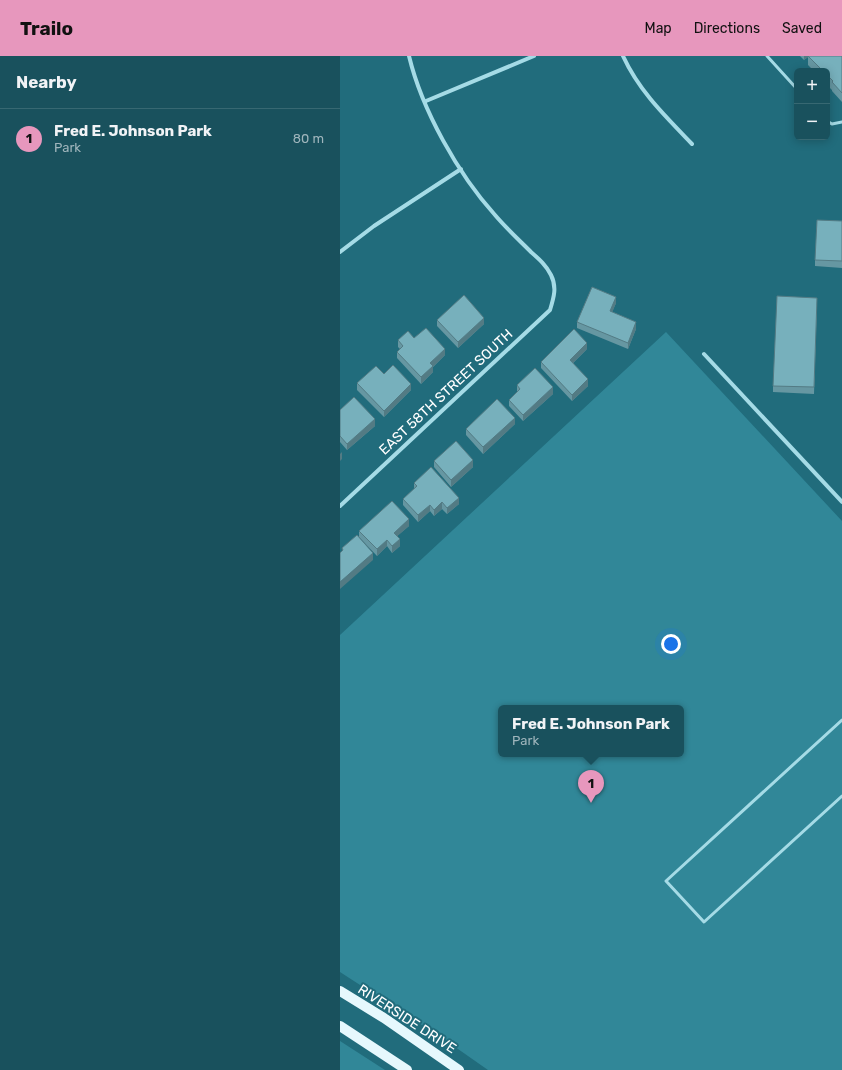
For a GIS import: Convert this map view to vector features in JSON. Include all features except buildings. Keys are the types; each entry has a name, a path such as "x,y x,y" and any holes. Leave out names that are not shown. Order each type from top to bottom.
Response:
{"main road":[{"name":"RIVERSIDE DRIVE","path":"340,991 384,1018 459,1070"},
{"path":"340,1026 407,1070"}],"street":[{"path":"340,252 374,226 461,169 441,136 413,70 409,56"},
{"path":"426,101 534,56"},
{"path":"623,56 650,100 692,144"},
{"name":"EAST 58TH STREET SOUTH","path":"340,506 550,310 555,288 551,275 545,265 496,217 481,199 461,169"},
{"path":"704,354 842,502"}],"lane":[{"path":"767,56 794,86"},
{"path":"830,123 832,124 842,122"},
{"path":"842,720 666,882 704,922 842,796"}],"shaded area":[{"path":"666,332 842,521 842,1070 488,1070 448,1042 340,972 340,635"},
{"path":"340,1041 385,1070 340,1070"}],"place":[{"name":"Fred E. Johnson Park","path":"591,803"}]}
